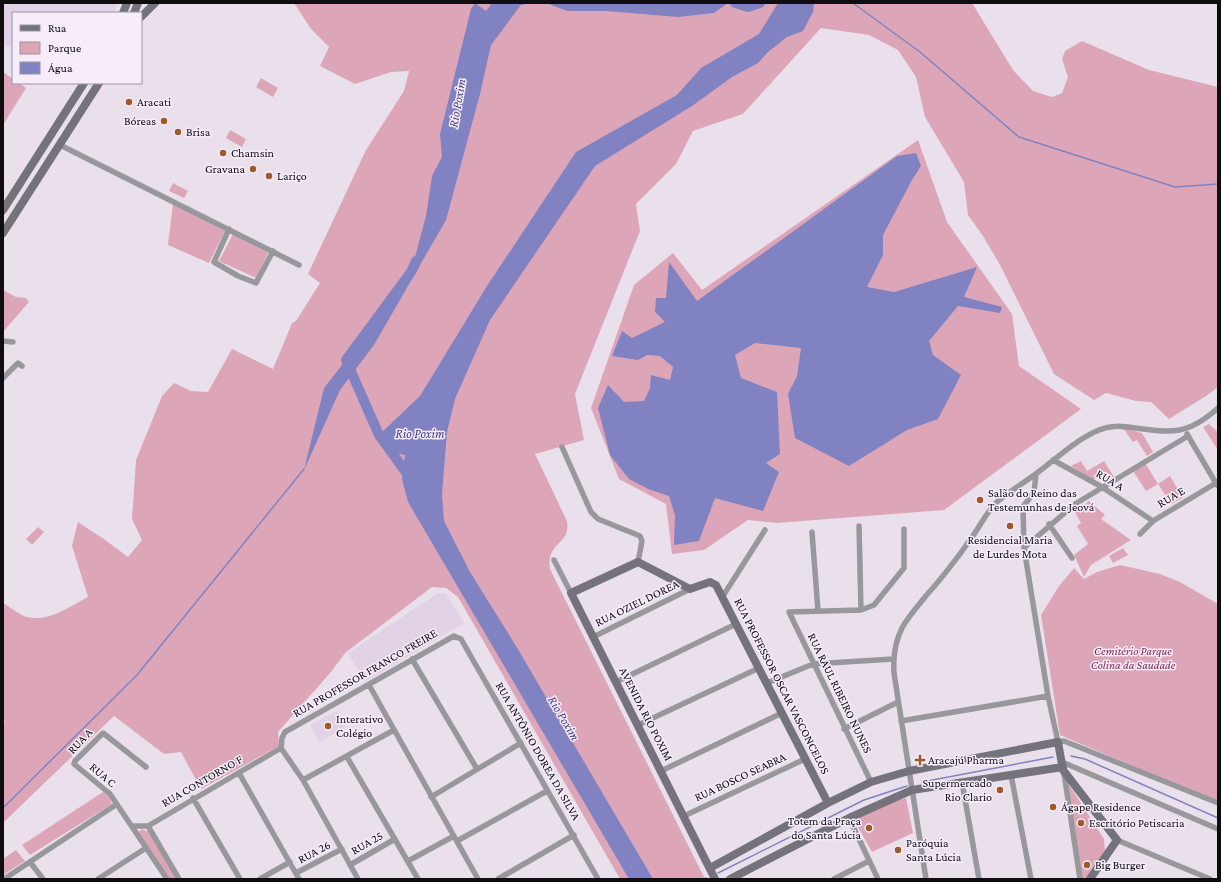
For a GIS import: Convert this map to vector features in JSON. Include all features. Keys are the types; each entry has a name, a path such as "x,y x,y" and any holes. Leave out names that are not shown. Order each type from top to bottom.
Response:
{"street":[{"path":"142,16 155,3"},
{"path":"3,210 83,84"},
{"path":"3,233 98,84"},
{"path":"60,145 299,265"},
{"path":"229,229 214,259 215,266 256,283 273,252"},
{"path":"3,341 14,342"},
{"path":"3,378 18,362 22,366"},
{"path":"926,879 898,702 894,659 901,629 967,545 986,515 998,501 1053,460 1098,430 1109,426 1169,432 1185,430 1198,423 1218,408"},
{"path":"1185,430 1217,484"},
{"path":"1024,548 1049,524 1075,504 1188,436"},
{"path":"562,446 591,512 598,519 640,536 642,541 638,562"},
{"name":"RUA A","path":"1053,460 1102,487 1153,521"},
{"path":"1036,474 1034,492 1023,507 1024,548 1080,879"},
{"name":"RUA E","path":"1140,534 1153,521 1217,484"},
{"path":"1049,524 1072,558"},
{"path":"859,526 861,610"},
{"path":"812,532 818,611 861,610 869,608 878,601 904,568 904,529"},
{"path":"723,596 765,530"},
{"name":"AVENIDA RIO POXIM","path":"554,560 715,879"},
{"path":"638,562 690,589"},
{"path":"571,593 638,562"},
{"name":"RUA PROFESSOR OSCAR VASCONCELOS","path":"690,589 713,583 723,596 828,803"},
{"name":"RUA OZIEL DOREA","path":"593,637 690,589"},
{"name":"RUA RAUL RIBEIRO NUNES","path":"818,611 789,612 844,729 871,782"},
{"path":"616,682 736,624"},
{"name":"RUA PROFESSOR FRANCO FREIRE","path":"282,748 282,738 285,732 369,685 451,636 457,636"},
{"name":"RUA ANTÔNIO DOREA DA SILVA","path":"457,636 461,639 598,879"},
{"path":"412,659 477,769"},
{"path":"767,683 813,664 894,659"},
{"path":"638,725 759,668"},
{"path":"369,685 478,879"},
{"path":"901,721 1048,696"},
{"path":"844,729 898,702"},
{"path":"661,771 782,713"},
{"path":"303,780 394,730"},
{"name":"RUA A","path":"74,764 75,760 103,733 146,767"},
{"path":"710,868 828,803 871,782 909,771 1064,741 1130,766 1218,803"},
{"path":"431,796 521,743"},
{"path":"282,748 303,780 358,879"},
{"name":"RUA CONTORNO F","path":"148,826 193,798 282,748"},
{"path":"347,757 418,879"},
{"name":"RUA BOSCO SEABRA","path":"684,816 805,759"},
{"name":"RUA C","path":"74,764 105,789 117,804 167,879"},
{"path":"1062,767 1117,840 1198,877 1210,879"},
{"path":"730,879 849,818 912,790 1062,767 1218,829"},
{"path":"239,773 298,876"},
{"path":"1011,775 1031,879"},
{"path":"962,782 979,879"},
{"path":"457,842 547,791"},
{"path":"193,798 240,879"},
{"path":"4,879 117,804"},
{"path":"849,818 878,879"},
{"path":"132,826 148,826 180,879"},
{"path":"498,879 574,835"},
{"path":"408,861 454,836"},
{"name":"RUA 25","path":"350,865 395,839"},
{"path":"1090,879 1117,840"},
{"path":"102,878 146,848"},
{"name":"RUA 26","path":"298,876 342,849"},
{"path":"834,879 869,861"},
{"path":"30,862 42,879"},
{"path":"260,879 290,862"}],"shaded area":[{"path":"3,3 118,3 114,12 12,12 12,48 3,44"},
{"path":"438,593 446,593 464,623 365,682 348,653"},
{"name":"Interativo Colégio","path":"337,711 346,727 319,742 310,725"}],"green space":[{"path":"294,3 972,3 1013,70 1033,91 1052,97 1062,93 1068,77 1062,59 1065,51 1082,41 1149,70 1218,87 1218,387 1169,419 1151,402 1136,401 1106,393 1094,400 1054,374 1000,265 983,236 968,215 964,182 925,117 916,77 898,50 869,35 821,28 743,114 693,131 676,164 636,204 640,231 575,394 584,440 535,454 567,521 565,535 552,553 550,569 705,879 620,879 458,597 446,588 432,587 345,653 331,672 278,732 279,746 201,789 181,752 164,754 114,716 3,823 3,723 5,722 3,718 3,603 24,616 41,618 65,610 88,597 72,546 78,522 128,557 142,540 132,519 136,460 162,396 174,383 191,391 208,392 232,349 273,369 292,323 296,321 320,283 308,274 366,150 404,91 409,71 391,72 355,84 320,66 329,47 311,29"},
{"path":"3,72 12,78 12,84 20,84 26,88 3,125"},
{"path":"261,78 278,88 273,97 256,87"},
{"path":"230,130 246,139 242,147 226,138"},
{"path":"918,140 947,222 1012,314 1019,366 1081,409 944,510 777,523 748,520 704,550 672,554 666,504 619,479 591,408 634,285 673,253 702,290"},
{"path":"173,183 188,191 184,198 169,191"},
{"path":"173,204 225,231 209,263 168,245"},
{"path":"233,234 268,253 256,278 219,261"},
{"path":"3,290 16,297 26,298 29,302 3,332"},
{"path":"1209,424 1218,432 1218,450 1203,427"},
{"path":"1123,428 1142,433 1153,452 1147,456 1137,440 1133,442"},
{"path":"1081,461 1087,471 1104,461 1114,477 1108,480 1103,473 1093,480 1071,466"},
{"path":"1145,463 1158,484 1146,491 1133,471"},
{"path":"1170,476 1183,498 1171,504 1158,484"},
{"path":"1089,501 1105,515 1101,519 1131,540 1091,565 1084,577 1074,555 1088,544 1077,526 1081,523 1075,512"},
{"path":"38,527 44,532 32,545 26,539"},
{"path":"1123,548 1128,555 1113,563 1109,556"},
{"name":"Cemitério Parque Colina da Saudade","path":"1120,565 1160,574 1180,582 1218,604 1218,802 1060,735 1041,615 1059,586 1074,568 1084,579 1097,572"},
{"path":"1066,780 1104,839 1105,851 1086,879 1082,879"},
{"path":"103,792 109,797 112,804 30,855 22,845"},
{"path":"906,798 913,833 872,852 854,820 892,802"},
{"path":"142,829 149,832 179,879 169,879 138,832"},
{"path":"16,850 25,861 3,875 3,859"}],"water":[{"name":"Rio Poxim","path":"475,3 486,11 492,3 533,3 521,5 491,45 480,94 446,220 374,345 340,390 304,470 324,388 374,324 411,272 426,216 432,176 442,157 440,134 471,9"},
{"path":"546,3 728,3 714,13 678,17 606,11 567,11"},
{"name":"Rio Poxim","path":"778,3 814,3 813,12 803,31 787,37 768,52 758,63 732,77 692,106 595,166 490,320 455,399 447,432 442,494 444,521 470,572 516,646 653,879 629,879 408,502 402,479 405,455 391,452 379,435 420,396 487,286 576,152 677,95 701,68 759,34"},
{"path":"916,153 921,166 883,235 883,255 867,287 894,292 977,267 964,297 1002,307 1000,313 958,306 929,341 933,355 961,375 938,419 907,430 849,466 795,438 788,394 797,376 801,348 755,343 735,355 741,378 777,392 780,454 766,463 779,472 763,511 715,498 699,541 674,545 675,515 669,496 648,489 629,479 610,455 598,408 608,385 624,402 644,401 650,388 651,375 670,380 673,367 660,356 647,355 638,360 612,356 622,331 632,338 665,322 655,312 656,298 666,298 669,262 697,301 897,156"}],"waterway":[{"name":"Rio Poxim","path":"735,3 748,7 760,3"},
{"path":"853,3 920,52 1019,137 1175,187 1218,184"},
{"name":"Rio Poxim","path":"411,479 379,435 346,360 411,272 416,261"},
{"path":"3,808 137,675 304,469"},
{"path":"1071,756 1085,759 1218,818"},
{"path":"922,782 1053,757"},
{"path":"718,873 864,800 907,786"}],"place":[{"name":"Aracati","path":"129,102"},
{"name":"Bóreas","path":"164,121"},
{"name":"Brisa","path":"178,132"},
{"name":"Chamsin","path":"223,153"},
{"name":"Gravana","path":"253,169"},
{"name":"Lariço","path":"269,176"},
{"name":"Salão do Reino das Testemunhas de Jeová","path":"980,500"},
{"name":"Residencial Maria de Lurdes Mota","path":"1010,526"},
{"name":"Interativo Colégio","path":"328,726"},
{"name":"Aracajú Pharma","path":"920,760"},
{"name":"Supermercado Rio Clario","path":"1000,790"},
{"name":"Ágape Residence","path":"1053,807"},
{"name":"Escritório Petiscaria","path":"1081,823"},
{"name":"Totem da Praça do Santa Lúcia","path":"869,828"},
{"name":"Paróquia Santa Lúcia","path":"898,850"},
{"name":"Big Burger","path":"1087,865"}]}
